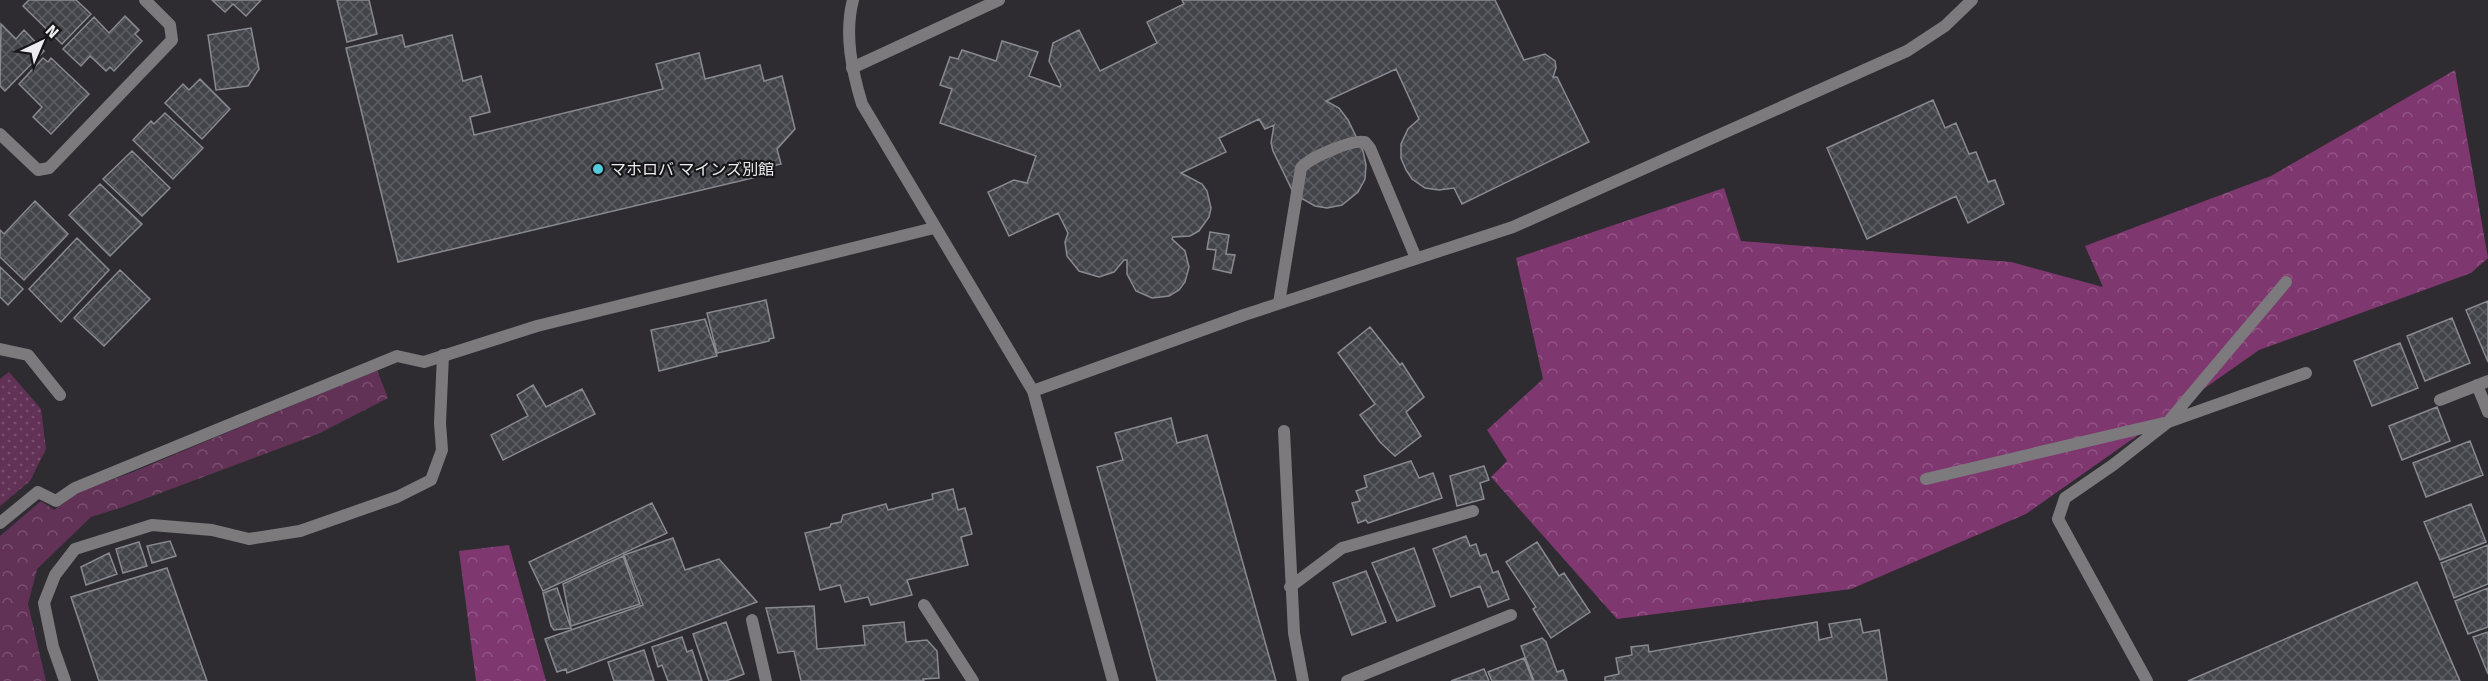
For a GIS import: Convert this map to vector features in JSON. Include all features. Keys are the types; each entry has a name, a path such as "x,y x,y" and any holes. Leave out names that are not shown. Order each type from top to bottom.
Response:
{"street":[{"path":"0,134 38,170 49,168 172,40 170,25 145,0"},
{"path":"853,0 849,14 852,68 862,104 1033,391 1113,681"},
{"path":"852,68 999,0"},
{"path":"1033,391 1279,303 1513,227 1907,51 1945,26 1972,0"},
{"path":"1279,303 1301,168 1309,160 1353,143 1365,142 1370,148 1416,258"},
{"path":"0,523 38,492 56,501 75,488 398,356 424,362 537,326 934,228"},
{"path":"2147,681 2058,519 2065,498 2113,465 2168,422 2286,282"},
{"path":"0,349 28,355 60,395"},
{"path":"65,681 53,647 44,603 55,575 75,549 152,525 212,531 249,539 300,531 397,497 431,480 442,450 440,423 443,356"},
{"path":"1926,479 2168,422 2306,373"},
{"path":"2440,400 2483,383 2488,412"},
{"path":"1284,431 1290,586 1294,633 1303,681"},
{"path":"1290,586 1342,548 1473,511"},
{"path":"924,605 972,681"},
{"path":"1347,681 1511,615"},
{"path":"752,620 766,681"}],"green space":[{"path":"2455,70 2488,258 2471,273 2259,350 2026,514 1851,589 1617,619 1491,477 1507,461 1487,430 1543,379 1516,258 1724,188 1741,241 2011,262 2103,287 2085,246 2271,176"},
{"path":"377,370 388,398 318,434 91,517 37,569 28,604 46,681 0,681 0,536 41,501 54,510 81,491 133,472"},
{"path":"9,372 41,409 46,449 30,481 0,506 0,379"},
{"path":"509,545 546,681 476,681 459,551"}],"building":[{"path":"29,0 76,0 91,14 62,44 23,6"},
{"path":"212,0 261,0 246,16 233,4 225,12"},
{"path":"337,0 369,0 377,34 347,42"},
{"path":"1182,0 1495,0 1524,60 1545,54 1555,61 1556,68 1553,77 1557,77 1589,142 1462,204 1454,188 1439,190 1425,188 1412,179 1406,170 1401,158 1401,144 1408,129 1419,119 1396,69 1326,101 1339,108 1348,120 1363,151 1366,165 1365,179 1358,192 1342,205 1327,208 1315,206 1294,194 1273,151 1271,143 1274,125 1265,129 1259,119 1219,138 1226,152 1181,173 1202,184 1207,191 1211,208 1209,217 1199,231 1190,236 1173,237 1172,239 1185,251 1189,267 1185,282 1179,290 1169,296 1152,298 1136,291 1127,274 1127,260 1124,260 1114,272 1099,277 1079,271 1067,256 1065,242 1068,233 1058,213 1009,236 988,192 1014,180 1027,183 1036,156 940,123 952,89 940,85 950,57 958,59 962,50 996,61 1002,41 1038,52 1029,76 1060,87 1049,61 1053,43 1079,30 1100,71 1157,43 1147,22 1184,4"},
{"path":"125,16 139,30 135,34 142,41 114,71 110,67 106,71 90,56 81,66 63,49 94,17 109,33"},
{"path":"1,24 16,39 24,30 44,51 5,91 0,86"},
{"path":"251,28 259,69 248,86 216,90 208,35"},
{"path":"402,35 405,47 452,35 463,81 481,76 490,112 470,117 474,135 663,89 656,64 699,53 705,79 760,65 764,81 782,76 795,129 777,149 781,164 768,167 769,174 398,262 346,48"},
{"path":"43,58 48,62 51,58 89,94 51,134 33,117 42,107 19,84"},
{"path":"200,79 230,109 202,139 165,103 183,84 189,90"},
{"path":"1933,100 1945,128 1956,123 1969,154 1976,152 1988,182 1995,180 2004,204 1968,223 1956,196 1867,239 1827,148"},
{"path":"165,113 203,148 173,179 133,140 151,121 154,124"},
{"path":"132,151 170,188 142,216 103,179"},
{"path":"100,184 142,224 110,256 69,215"},
{"path":"35,201 68,234 24,280 0,257 0,230 4,234"},
{"path":"1210,232 1229,235 1226,254 1235,255 1231,273 1213,269 1216,250 1207,249"},
{"path":"77,238 109,270 61,322 29,289"},
{"path":"0,267 23,289 8,305 0,297"},
{"path":"120,270 150,299 104,346 74,318"},
{"path":"766,300 774,338 717,353 707,313"},
{"path":"2488,301 2488,362 2466,310"},
{"path":"2452,318 2470,363 2425,381 2407,336"},
{"path":"705,319 717,356 659,371 651,330"},
{"path":"1370,327 1400,365 1402,363 1424,397 1406,412 1421,436 1395,456 1380,442 1360,415 1375,404 1338,353"},
{"path":"2400,343 2418,388 2372,406 2354,361"},
{"path":"533,385 546,407 582,389 595,414 503,460 491,435 528,416 517,395"},
{"path":"2437,407 2450,441 2402,460 2389,426"},
{"path":"1171,418 1177,443 1207,435 1276,681 1157,681 1097,467 1123,460 1115,433"},
{"path":"2470,441 2483,475 2426,497 2413,463"},
{"path":"1411,461 1419,478 1433,473 1442,498 1368,523 1366,520 1358,523 1352,503 1360,501 1356,491 1367,487 1364,476"},
{"path":"1484,466 1489,480 1480,483 1484,499 1457,506 1450,476"},
{"path":"953,489 958,510 965,508 972,534 961,537 968,565 907,580 912,595 871,605 868,597 845,602 840,585 820,590 805,533 841,522 843,515 886,504 888,510 933,499 932,494"},
{"path":"652,503 667,533 543,591 529,562"},
{"path":"2471,504 2486,542 2440,560 2424,522"},
{"path":"1466,536 1470,546 1476,544 1480,556 1486,554 1493,573 1498,571 1509,599 1488,607 1480,586 1451,597 1433,549"},
{"path":"673,538 685,570 719,559 757,602 567,673 566,669 557,672 545,639 643,605 624,555"},
{"path":"170,541 176,556 152,563 147,546"},
{"path":"139,542 147,566 123,573 116,549"},
{"path":"1537,542 1559,576 1564,573 1590,612 1551,638 1533,609 1536,607 1506,562"},
{"path":"2488,545 2488,584 2454,598 2441,563"},
{"path":"1414,548 1435,606 1397,621 1372,563"},
{"path":"109,553 117,574 86,585 81,567"},
{"path":"623,556 640,604 571,626 563,584"},
{"path":"167,568 207,681 99,681 71,597"},
{"path":"1366,571 1386,622 1352,635 1333,583"},
{"path":"2417,582 2460,681 2188,681"},
{"path":"557,588 571,628 554,630 551,626 543,593"},
{"path":"2488,588 2488,627 2468,634 2455,601"},
{"path":"814,606 817,649 865,645 863,626 904,622 906,642 927,640 937,651 939,678 923,679 924,681 801,681 794,651 778,653 766,608"},
{"path":"1860,619 1863,633 1879,630 1887,680 1605,681 1605,677 1619,674 1616,658 1632,655 1631,647 1648,645 1649,652 1817,622 1819,640 1832,637 1829,624"},
{"path":"726,622 744,674 726,681 709,681 693,634"},
{"path":"2488,632 2488,674 2473,637"},
{"path":"682,637 687,652 692,650 702,681 668,681 662,665 658,667 652,647"},
{"path":"1542,638 1546,642 1557,672 1563,670 1567,681 1534,681 1521,646"},
{"path":"644,650 654,681 614,681 608,662"},
{"path":"1524,658 1533,681 1492,681 1488,672"},
{"path":"1484,669 1489,681 1451,681"}],"place":[{"name":"マホロバ マインズ別館","path":"598,169"}]}
